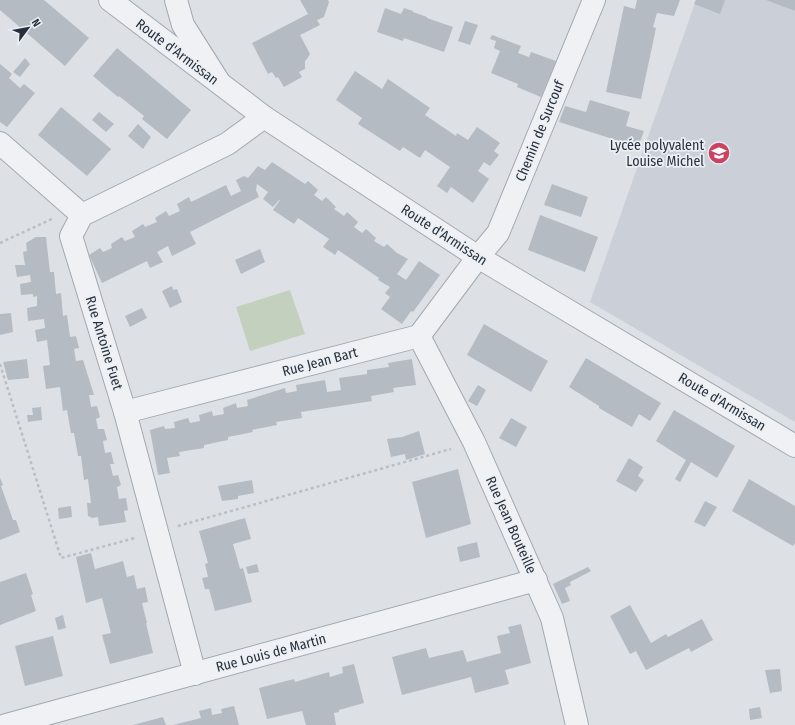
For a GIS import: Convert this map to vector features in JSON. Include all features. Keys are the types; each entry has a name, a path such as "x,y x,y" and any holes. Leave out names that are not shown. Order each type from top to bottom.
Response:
{"street":[{"name":"Route d'Armissan","path":"110,0 264,117 478,257 795,446"},
{"path":"176,0 183,25 220,84"},
{"name":"Chemin de Surcouf","path":"478,257 498,233 594,0"},
{"path":"0,143 82,215 227,144 264,117"},
{"name":"Rue Antoine Fuet","path":"82,215 71,236 125,412 195,674"},
{"path":"419,336 478,257"},
{"name":"Rue Jean Bart","path":"125,412 419,336"},
{"name":"Rue Jean Bouteille","path":"419,336 474,442 552,618 577,725"},
{"name":"Rue Louis de Martin","path":"6,725 536,580"}],"path":[{"path":"0,243 50,220 82,215"},
{"path":"0,364 60,558 474,442"}],"shaded area":[{"name":"Lycée polyvalent Louise Michel","path":"696,0 795,0 795,422 590,302"}],"green space":[{"path":"290,290 305,334 250,351 236,307"}],"building":[{"path":"0,0 44,0 89,38 65,66 0,10"},
{"path":"300,0 328,0 329,2 324,17 317,20 320,25 300,35 310,54 305,61 305,69 299,72 302,77 284,87 278,77 276,78 272,72 268,74 252,43 308,14"},
{"path":"637,0 680,0 674,16 657,13 653,27 656,28 641,99 606,92 624,6 635,9"},
{"path":"696,0 725,0 720,14 694,4"},
{"path":"766,0 795,0 795,11"},
{"path":"385,8 401,14 404,8 453,27 444,52 404,38 403,41 377,32"},
{"path":"465,21 478,25 470,45 458,41"},
{"path":"492,35 521,46 518,53 529,57 531,52 556,61 541,97 517,87 518,84 491,73 500,51 494,48 496,41 490,39"},
{"path":"117,48 191,110 167,139 142,119 144,116 93,76"},
{"path":"25,58 30,64 20,77 13,72"},
{"path":"0,64 12,74 9,78 20,88 24,84 35,93 7,127 0,122"},
{"path":"355,71 382,89 388,79 430,108 425,115 456,136 457,133 468,140 477,127 500,143 494,151 499,155 490,166 484,162 478,171 489,179 473,203 451,187 447,193 437,186 450,167 425,150 420,158 403,147 400,151 358,124 362,118 336,100"},
{"path":"590,100 630,112 626,126 644,131 638,147 559,122 565,106 586,112"},
{"path":"61,107 111,149 87,176 38,135"},
{"path":"99,112 114,124 106,132 92,120"},
{"path":"138,124 151,137 143,149 128,136"},
{"path":"272,162 305,184 308,181 318,190 314,195 322,201 326,197 336,207 334,209 344,216 347,212 358,222 354,227 362,233 366,229 376,238 374,241 384,247 387,244 397,253 408,259 397,274 406,280 419,261 440,275 413,312 411,311 402,324 381,309 390,297 385,293 390,287 378,280 379,278 338,250 335,255 323,247 329,239 298,218 294,224 273,210 280,200 273,207 263,199 268,192 257,184 256,190 259,197 190,232 196,244 172,256 168,246 157,252 163,262 150,268 147,261 102,283 89,255 100,248 103,252 112,248 111,244 122,237 125,241 135,237 132,231 143,224 145,227 157,222 155,218 166,211 169,216 180,211 177,204 189,197 191,202 226,185 231,196 241,191 236,180 244,176 248,178 258,166 265,170"},
{"path":"552,184 588,197 581,217 544,205"},
{"path":"540,215 598,237 585,272 528,250"},
{"path":"36,237 46,237 50,272 54,272 56,294 61,293 63,316 67,315 70,337 76,336 79,348 74,349 76,361 83,360 94,395 89,395 91,407 97,406 100,417 96,419 98,429 104,429 107,440 103,441 105,453 111,452 114,464 110,464 113,476 118,475 121,485 117,487 119,499 126,498 128,510 124,511 126,522 99,526 98,517 92,518 88,516 87,503 91,503 88,479 84,480 81,456 78,456 74,433 71,433 67,410 63,411 60,387 46,389 43,366 50,365 47,340 37,342 35,330 45,328 44,319 28,321 27,308 37,306 37,296 33,297 33,294 21,295 20,284 31,282 30,275 17,277 15,265 25,265 23,252 27,251 26,243"},
{"path":"260,249 265,262 241,274 235,260"},
{"path":"172,286 173,290 177,289 182,302 170,308 162,291"},
{"path":"142,308 147,318 130,327 125,316"},
{"path":"11,313 13,332 0,335 0,314"},
{"path":"484,324 548,361 531,392 467,355"},
{"path":"586,358 661,403 650,421 639,414 632,427 599,408 599,406 569,387"},
{"path":"27,359 29,378 8,380 3,362"},
{"path":"412,359 416,385 393,388 394,392 371,396 372,401 301,412 302,418 276,422 277,425 228,437 228,440 204,445 204,448 179,452 180,456 167,458 170,473 158,475 150,430 164,426 165,429 175,428 174,422 188,418 190,423 200,421 199,415 212,411 213,416 224,414 223,408 236,403 237,408 248,406 247,400 285,388 286,393 297,391 296,385 325,380 327,392 341,390 339,378 367,374 367,370 389,367 388,363"},
{"path":"478,385 486,390 477,406 468,401"},
{"path":"41,407 42,420 28,422 27,415 33,415 32,408"},
{"path":"674,410 735,446 717,478 691,462 680,482 675,479 686,460 656,441"},
{"path":"511,418 527,427 516,447 499,438"},
{"path":"419,431 425,454 406,460 405,454 391,457 387,439 402,437"},
{"path":"629,458 643,467 638,476 644,480 636,492 616,481"},
{"path":"458,469 471,524 426,538 412,482"},
{"path":"0,478 3,485 1,486 13,520 16,520 20,532 0,540"},
{"path":"749,479 795,506 795,543 793,546 732,511"},
{"path":"252,480 254,493 238,496 238,499 222,501 218,486"},
{"path":"705,501 717,507 705,527 694,522"},
{"path":"71,506 72,517 59,519 58,508"},
{"path":"245,518 251,539 233,544 240,569 243,568 252,602 215,611 209,589 205,589 202,578 208,577 205,564 208,563 199,531"},
{"path":"477,542 480,557 460,562 457,547"},
{"path":"91,553 95,569 123,561 127,577 134,575 137,589 145,587 148,602 142,603 153,653 110,664 102,635 111,633 102,598 86,603 76,557"},
{"path":"257,564 259,572 248,574 246,567"},
{"path":"588,567 591,571 570,582 571,585 565,588 570,601 562,604 553,584"},
{"path":"26,573 33,594 31,595 36,611 0,625 0,582"},
{"path":"630,605 651,643 666,634 668,637 702,619 713,640 691,652 689,648 646,670 636,651 630,654 610,616"},
{"path":"63,615 66,628 58,630 55,618"},
{"path":"521,624 531,663 505,670 509,684 475,693 471,677 402,695 392,657 426,648 429,658 463,650 467,662 501,653 497,636 510,633 508,627"},
{"path":"53,636 63,676 25,686 15,646"},
{"path":"354,664 364,703 339,710 339,712 334,713 336,725 306,725 302,711 267,719 259,688 294,679 295,682 329,672 330,677 343,673 342,667"},
{"path":"780,669 782,691 770,693 765,670"},
{"path":"234,706 239,725 173,725 201,718 199,711 211,708 212,715 222,713 221,709"},
{"path":"760,707 762,718 750,720 749,709"},
{"path":"163,717 166,725 133,725"}],"place":[{"name":"Lycée polyvalent Louise Michel","path":"719,153"}]}
